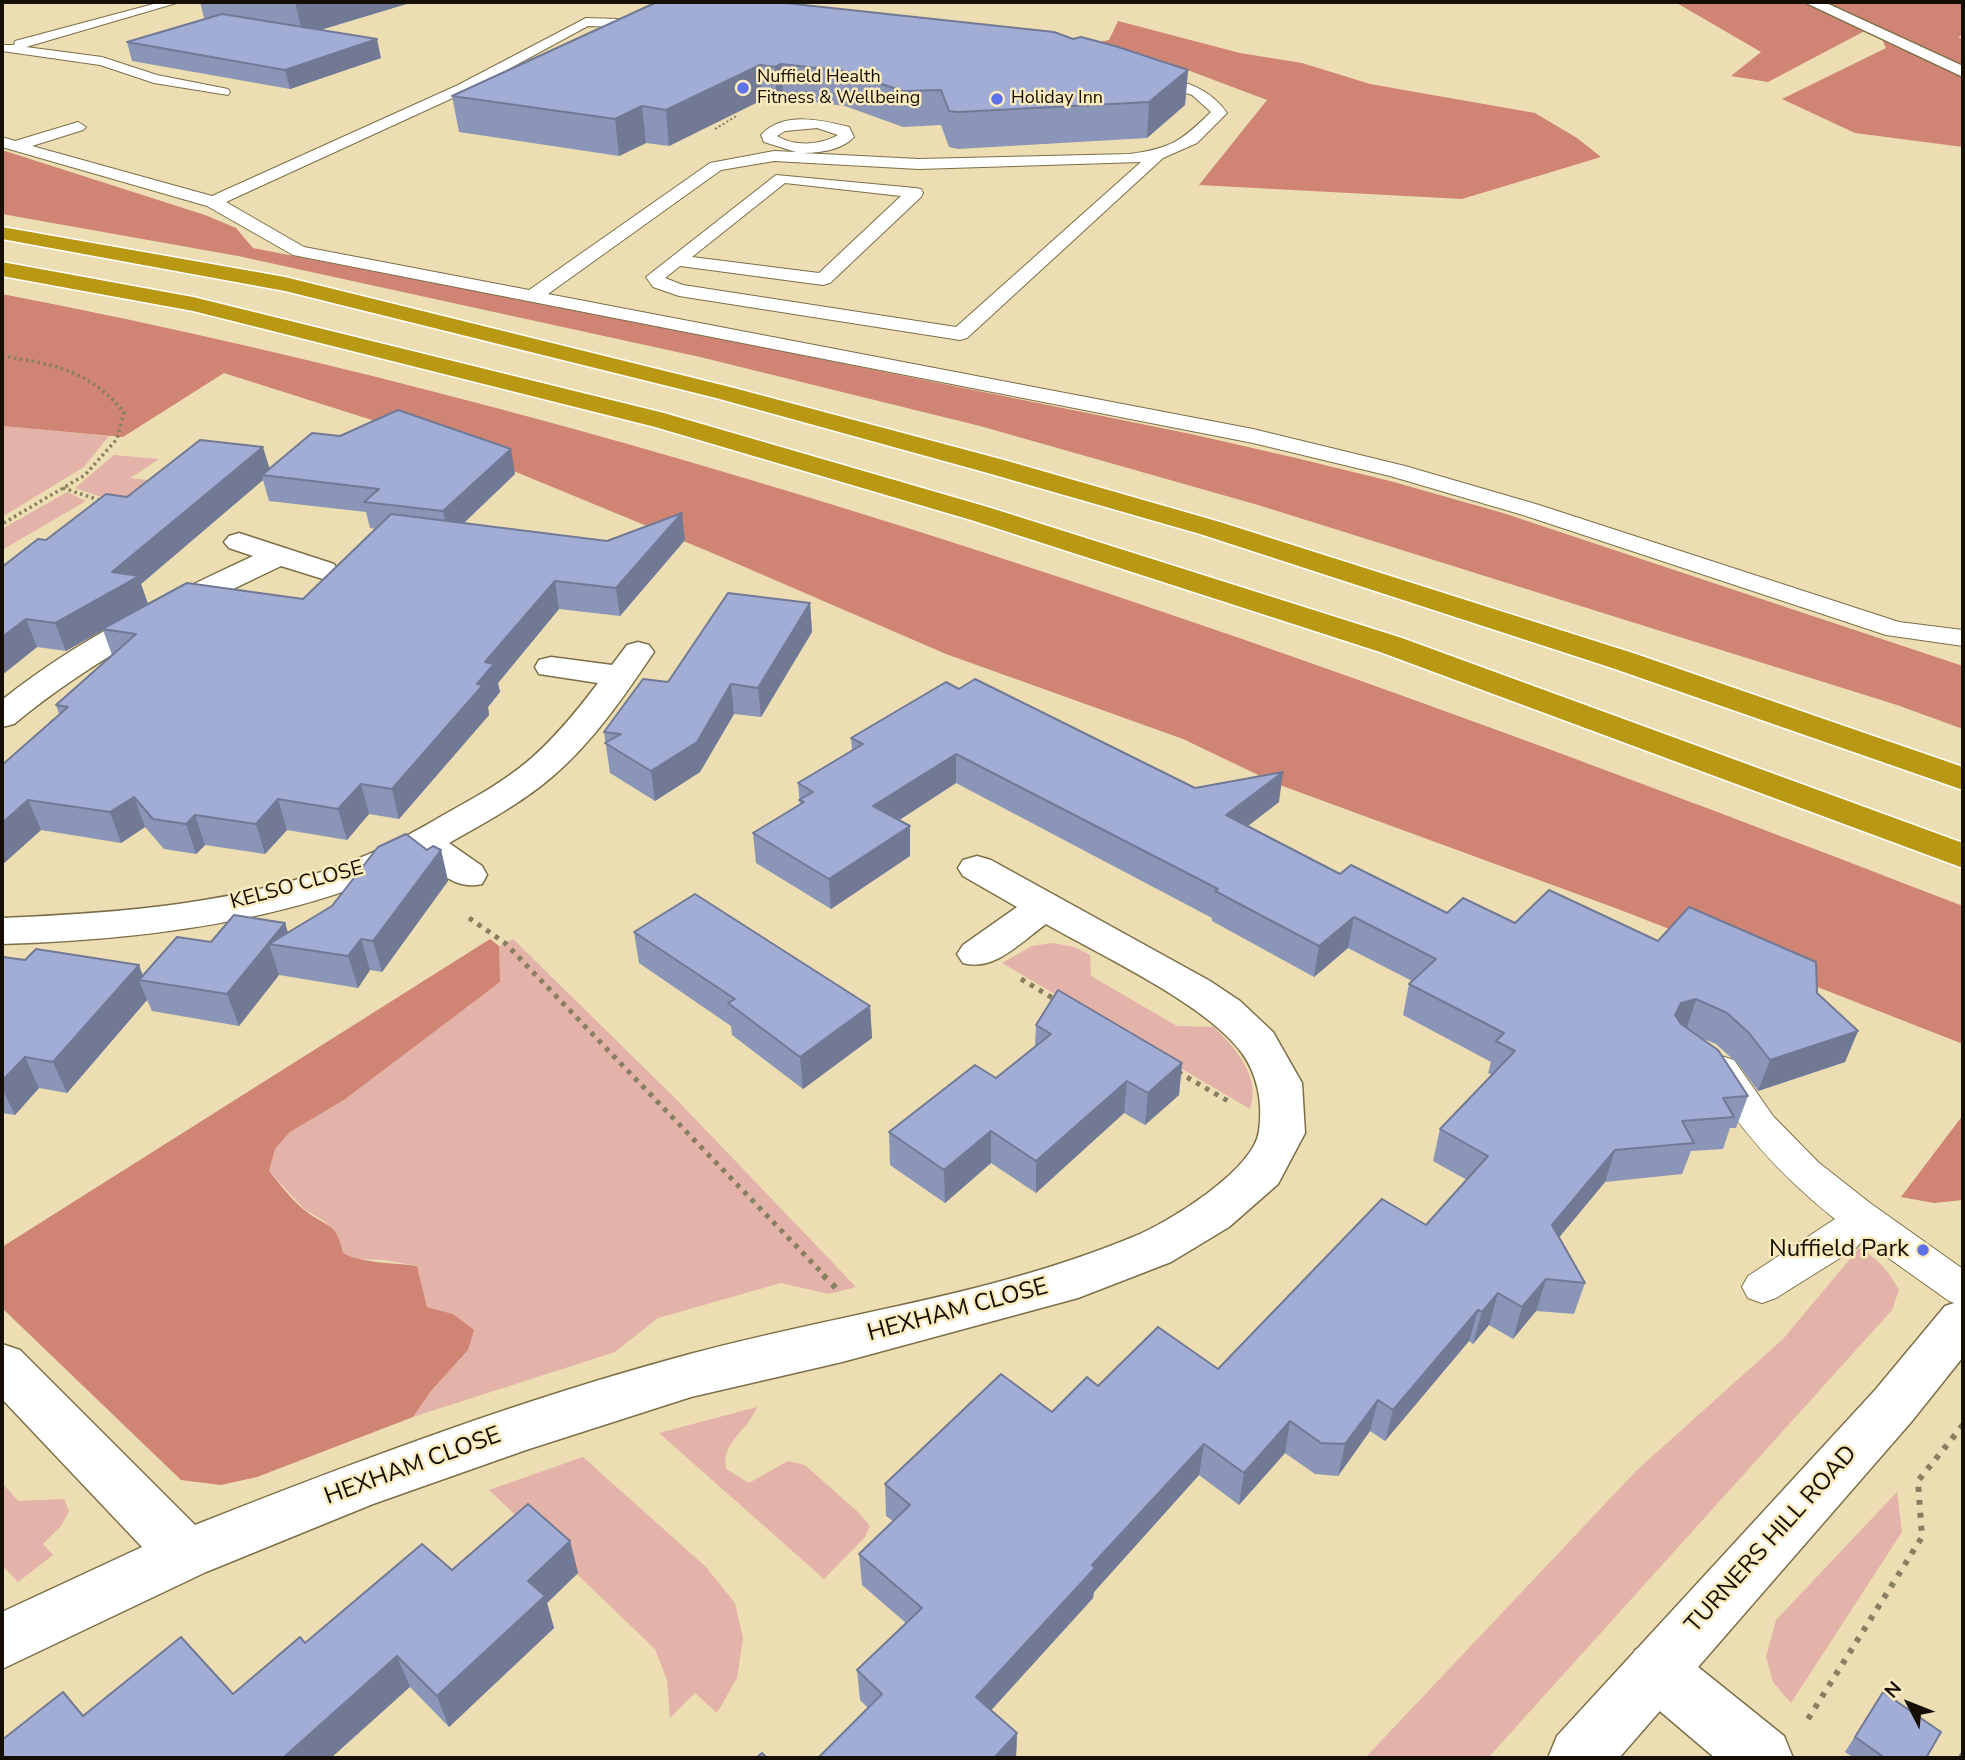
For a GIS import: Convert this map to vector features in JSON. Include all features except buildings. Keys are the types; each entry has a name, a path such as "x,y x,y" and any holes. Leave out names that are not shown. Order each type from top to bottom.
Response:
{"highway":[{"path":"2,233 285,284 725,393 995,466 1210,528 1559,640 1963,779"},
{"path":"2,269 193,303 624,411 981,514 1391,645 1963,856"}],"street":[{"path":"1812,2 1963,72"},
{"path":"239,542 323,570"},
{"path":"2,717 66,667 186,601 280,555"},
{"name":"KELSO CLOSE","path":"2,930 127,923 283,894 357,872 424,843 546,764 585,723 630,664 551,667"},
{"path":"424,843 468,875"},
{"name":"HEXHAM CLOSE","path":"2,1642 186,1554 359,1485 526,1427 691,1375 873,1333 1078,1278 1154,1249 1212,1214 1262,1172 1282,1133 1280,1083 1258,1043 1225,1011 1195,991 977,868"},
{"path":"977,954 1043,906"},
{"name":"TURNERS HILL ROAD","path":"1579,1758 1894,1405 1963,1321"},
{"path":"2,1365 186,1554"},
{"path":"1656,1670 1782,1741"}],"lane":[{"path":"3,49 174,2"},
{"path":"213,202 463,88 586,22 667,24"},
{"path":"3,49 102,61 154,79 223,92"},
{"path":"808,152 782,178 655,277 660,283 679,290 960,334 1156,157 1191,140 1219,113 1214,102 1202,93 1131,72"},
{"path":"531,297 716,166 753,141 792,125 817,123 838,127 847,134 832,144 808,152 716,166"},
{"path":"9,144 78,127"},
{"path":"773,131 770,139 775,142 808,152 919,164 1156,157"},
{"path":"9,144 213,202 299,251 1253,436 1397,471 1531,510 1895,629 1963,638"},
{"path":"676,260 823,279 915,193 782,178"},
{"path":"1695,1051 1722,1070 1760,1126 1792,1159 1861,1218 1963,1290"},
{"path":"1762,1287 1842,1237 1861,1218"}],"path":[{"path":"2,356 48,363 88,377 111,394 124,412 117,439 85,475 2,524"},
{"path":"63,488 102,501"},
{"path":"505,943 848,1300 873,1333"},
{"path":"977,954 1059,1002"},
{"path":"1175,1070 1282,1133"},
{"path":"1782,1741 1813,1714 1922,1537 1918,1480 1963,1425"}],"shaded area":[{"path":"1675,2 1963,2 1963,35 1958,37 1963,39 1963,147 1855,133 1782,99 1886,48 1876,25 1768,82 1731,76 1761,52"},
{"path":"1118,21 1240,53 1302,63 1370,84 1535,113 1577,138 1601,157 1462,199 1199,185 1267,100 1161,60 1079,47 1109,40"},
{"path":"2,150 205,215 236,228 253,248 1191,434 1390,481 1503,513 1963,666 1963,729 1897,705 1258,505 980,426 700,357 238,256 2,214"},
{"path":"2,294 254,347 503,410 750,480 996,556 1239,638 1482,724 1723,814 1963,906 1963,1044 1618,909 1277,784 1183,739 946,654 499,465 397,428 224,373 123,437 2,426"},
{"path":"2,426 109,436 84,467 2,517"},
{"path":"114,455 159,459 130,478 208,487 168,520 75,488"},
{"path":"67,492 86,501 2,550 2,529"},
{"path":"490,939 499,946 500,982 344,1100 290,1132 275,1149 269,1171 299,1205 333,1230 343,1253 368,1261 417,1266 427,1307 453,1314 474,1330 468,1350 431,1391 413,1417 257,1477 221,1485 181,1480 2,1308 2,1247"},
{"path":"513,939 677,1100 856,1287 829,1294 781,1283 658,1318 615,1352 413,1417 431,1391 468,1350 453,1314 427,1307 417,1266 385,1260 353,1259 343,1253 326,1222 304,1209 269,1171 275,1149 290,1132 344,1100 499,982 499,946"},
{"path":"1053,943 1075,947 1090,955 1091,976 1177,1026 1214,1027 1238,1054 1249,1074 1253,1097 1250,1109 1002,963 1032,946"},
{"path":"1963,1115 1963,1200 1934,1203 1901,1197"},
{"path":"1859,1248 1882,1266 1899,1290 1892,1310 1488,1758 1365,1758 1637,1470 1783,1339"},
{"path":"757,1407 728,1451 726,1469 749,1483 788,1461 805,1465 870,1526 865,1537 824,1579 659,1433"},
{"path":"583,1457 706,1567 735,1603 743,1638 737,1678 717,1713 695,1693 670,1718 667,1680 655,1649 489,1490"},
{"path":"2,1483 18,1501 64,1499 69,1511 61,1526 43,1544 53,1555 18,1582 2,1565"},
{"path":"1897,1492 1902,1532 1791,1703 1773,1682 1766,1657 1776,1620"}],"place":[{"name":"Nuffield Health Fitness & Wellbeing","path":"743,88"},
{"name":"Holiday Inn","path":"997,99"},
{"name":"Nuffield Park","path":"1923,1250"}]}
